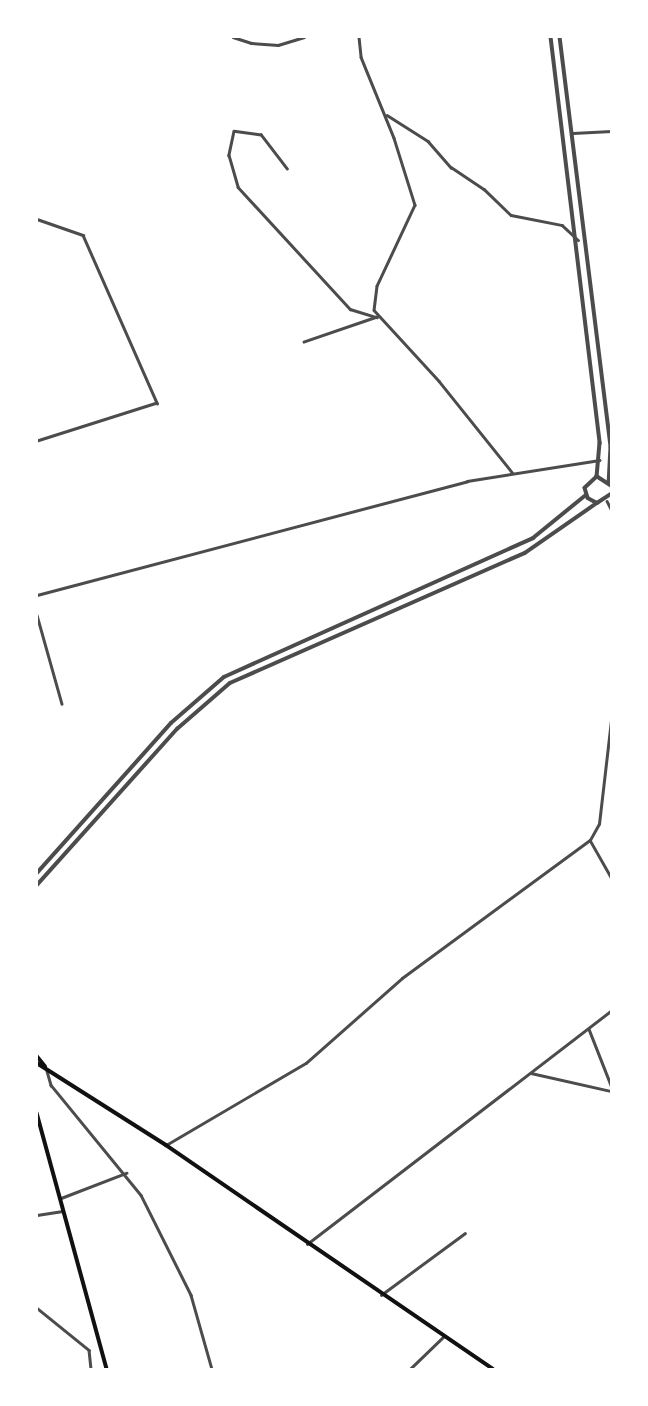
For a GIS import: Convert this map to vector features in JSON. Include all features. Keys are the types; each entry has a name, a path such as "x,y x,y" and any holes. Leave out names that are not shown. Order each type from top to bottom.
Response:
{"main road":[{"path":"37,1056 47,1067"},
{"path":"37,1063 166,1145 381,1295 493,1369"},
{"path":"37,1113 61,1198 61,1211 107,1369"}],"street":[{"path":"233,37 251,43 278,45 304,37"},
{"path":"359,37 361,57 385,113 415,205 377,286 377,317"},
{"path":"387,37 401,37"},
{"path":"551,37 578,240 599,460 597,477"},
{"path":"559,37 611,447 610,484 597,477"},
{"path":"385,113 428,141 451,167 484,189 511,215 562,225 578,240"},
{"path":"287,169 261,135 234,131 229,155 238,187 350,309 377,317 439,381 512,472"},
{"path":"573,133 611,131"},
{"path":"37,219 83,235 157,403 37,441"},
{"path":"304,342 377,317"},
{"path":"37,595 512,472 599,460"},
{"path":"37,873 171,723 224,677 533,538 586,495 588,482 597,477"},
{"path":"37,885 155,753 223,688 525,554 597,503 607,501 611,494"},
{"path":"586,495 597,503"},
{"path":"607,501 611,509"},
{"path":"37,615 62,704"},
{"path":"166,1145 306,1063 396,983 590,840 600,824 611,720"},
{"path":"590,840 611,877"},
{"path":"307,1244 611,1011"},
{"path":"589,1029 611,1085"},
{"path":"47,1067 51,1085 126,1173 191,1295 212,1369"},
{"path":"531,1073 611,1091"},
{"path":"61,1198 126,1173"},
{"path":"37,1214 61,1211"},
{"path":"381,1295 465,1233"},
{"path":"37,1308 89,1350 91,1369"},
{"path":"410,1369 443,1337"}]}
